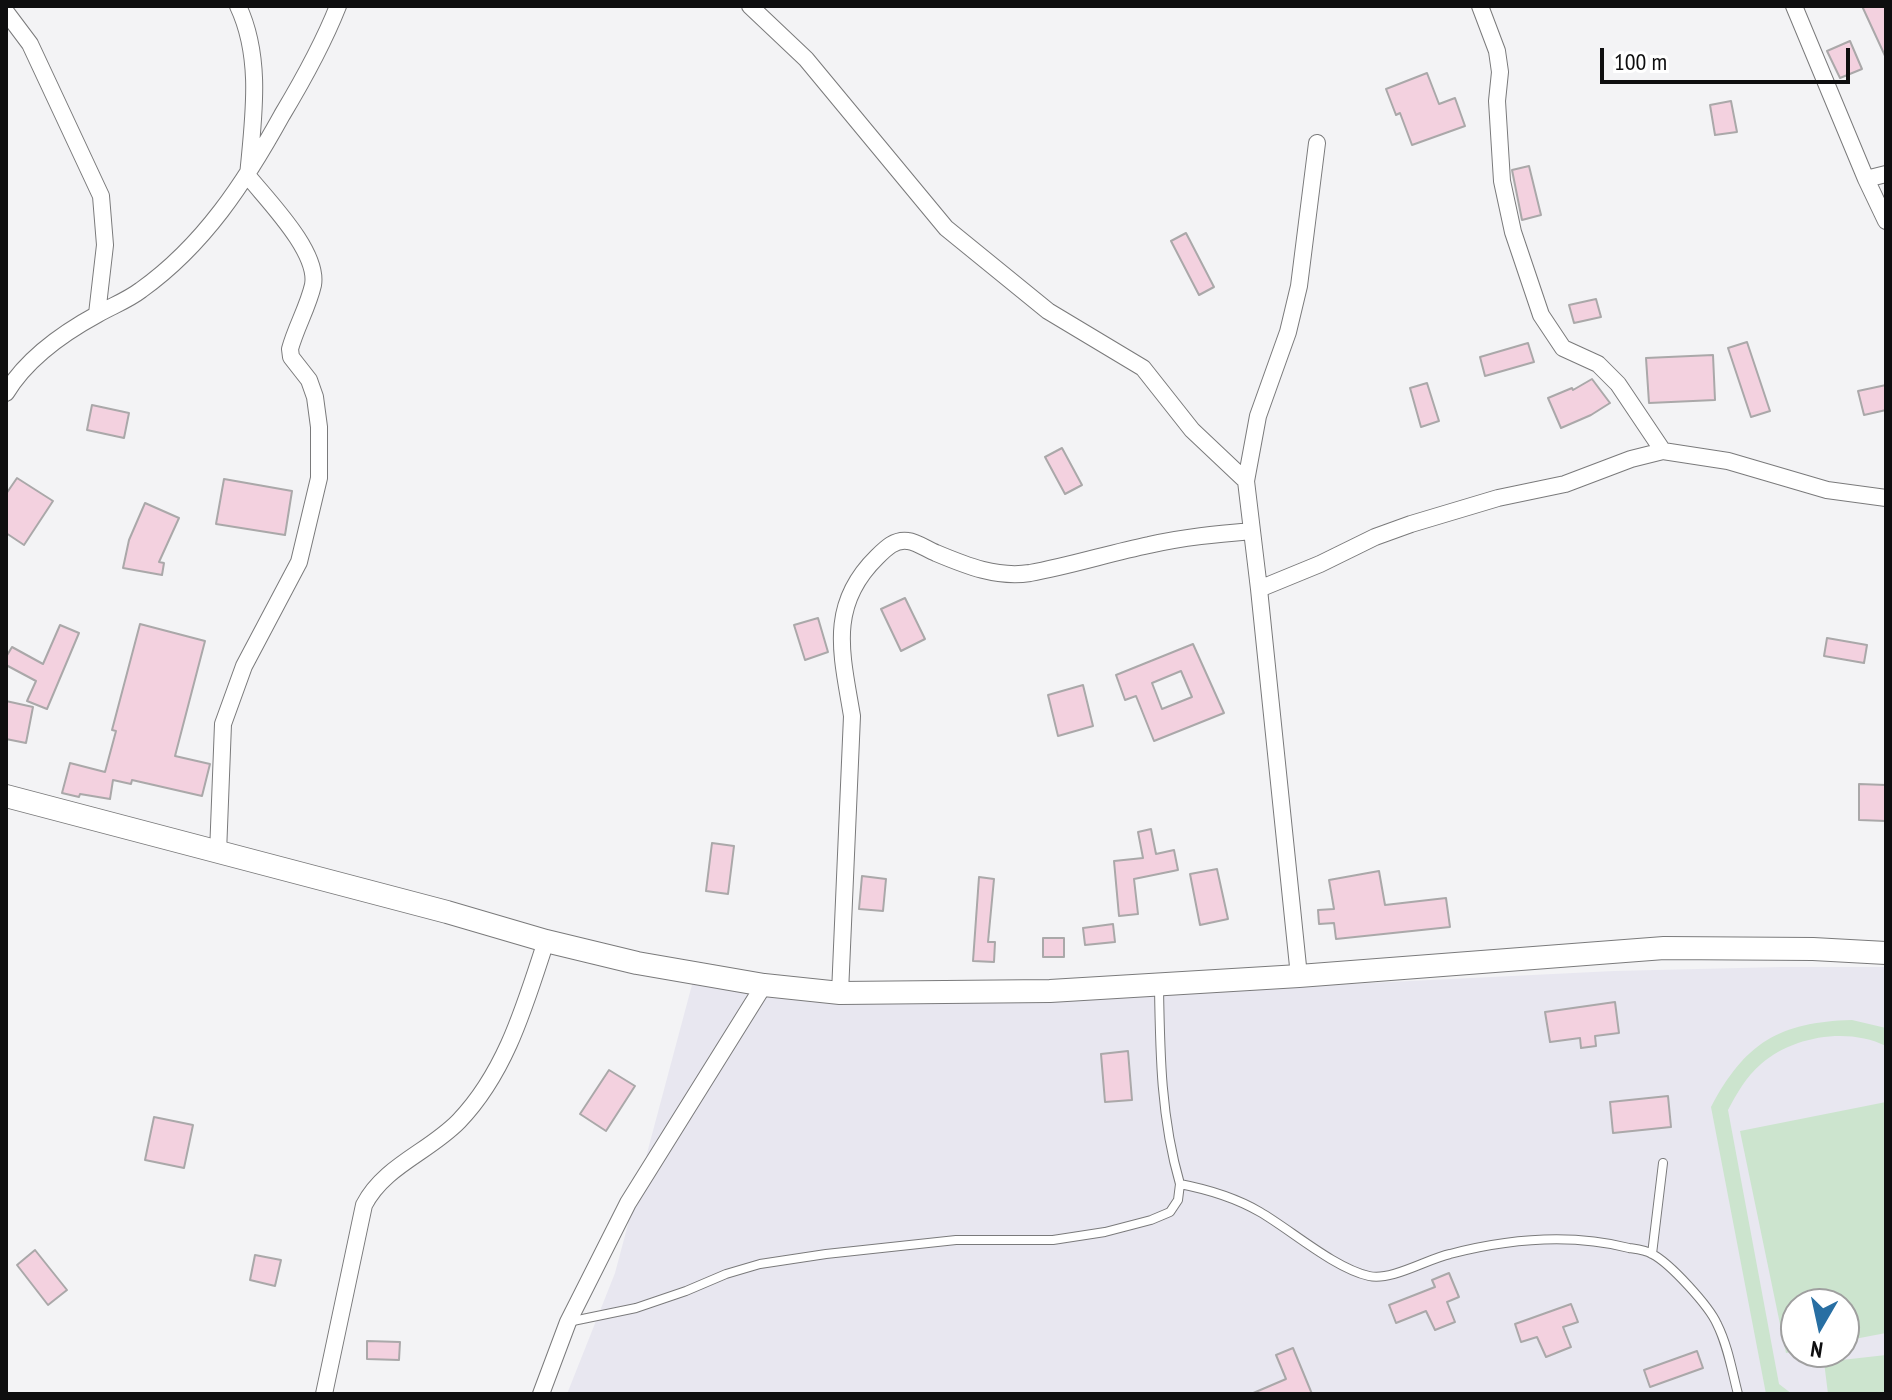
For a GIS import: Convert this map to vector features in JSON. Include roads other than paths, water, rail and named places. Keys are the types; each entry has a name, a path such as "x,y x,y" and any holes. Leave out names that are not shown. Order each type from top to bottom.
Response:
{"main road":[{"path":"6,796 637,963 764,985 840,993 1050,991 1299,976 1664,948 1886,953"}],"street":[{"path":"218,853 223,724 244,666 299,562 319,478 319,427 315,397 309,380 291,357 290,349 313,283 314,268 292,231 248,176 254,77 251,50 238,6"},
{"path":"6,393 40,352 77,325 140,291 181,256 221,214 248,176 327,34 338,6"},
{"path":"750,6 806,59 946,228 1048,311 1143,368 1192,430 1246,481"},
{"path":"1480,6 1497,51 1500,72 1498,115 1502,181 1513,232 1541,315 1563,348 1598,364 1618,384 1663,451"},
{"path":"1794,6 1886,221"},
{"path":"6,12 30,44 101,196 105,245 97,314"},
{"path":"1299,976 1246,481 1258,416 1288,332 1299,286 1317,143"},
{"path":"1866,179 1886,174"},
{"path":"1259,589 1411,524 1498,498 1565,484 1631,459 1663,451 1728,461 1827,490 1868,498 1886,498"},
{"path":"840,993 852,716 841,616 869,564 890,544 909,541 969,568 998,574 1029,573 1199,535 1252,531"},
{"path":"324,1394 364,1205 373,1188 456,1124 484,1093 506,1053 546,941"},
{"path":"541,1394 568,1322 628,1203 764,985"}],"lane":[{"path":"568,1322 636,1308 760,1264 928,1243 1053,1240 1105,1232 1170,1212 1178,1200 1180,1184 1171,1155 1161,1088 1159,983"},
{"path":"1652,1254 1663,1163"},
{"path":"1180,1184 1201,1188 1259,1211 1339,1264 1371,1277 1399,1272 1436,1257 1491,1243 1543,1239 1600,1240 1652,1254 1697,1294 1717,1322 1738,1394"}]}
